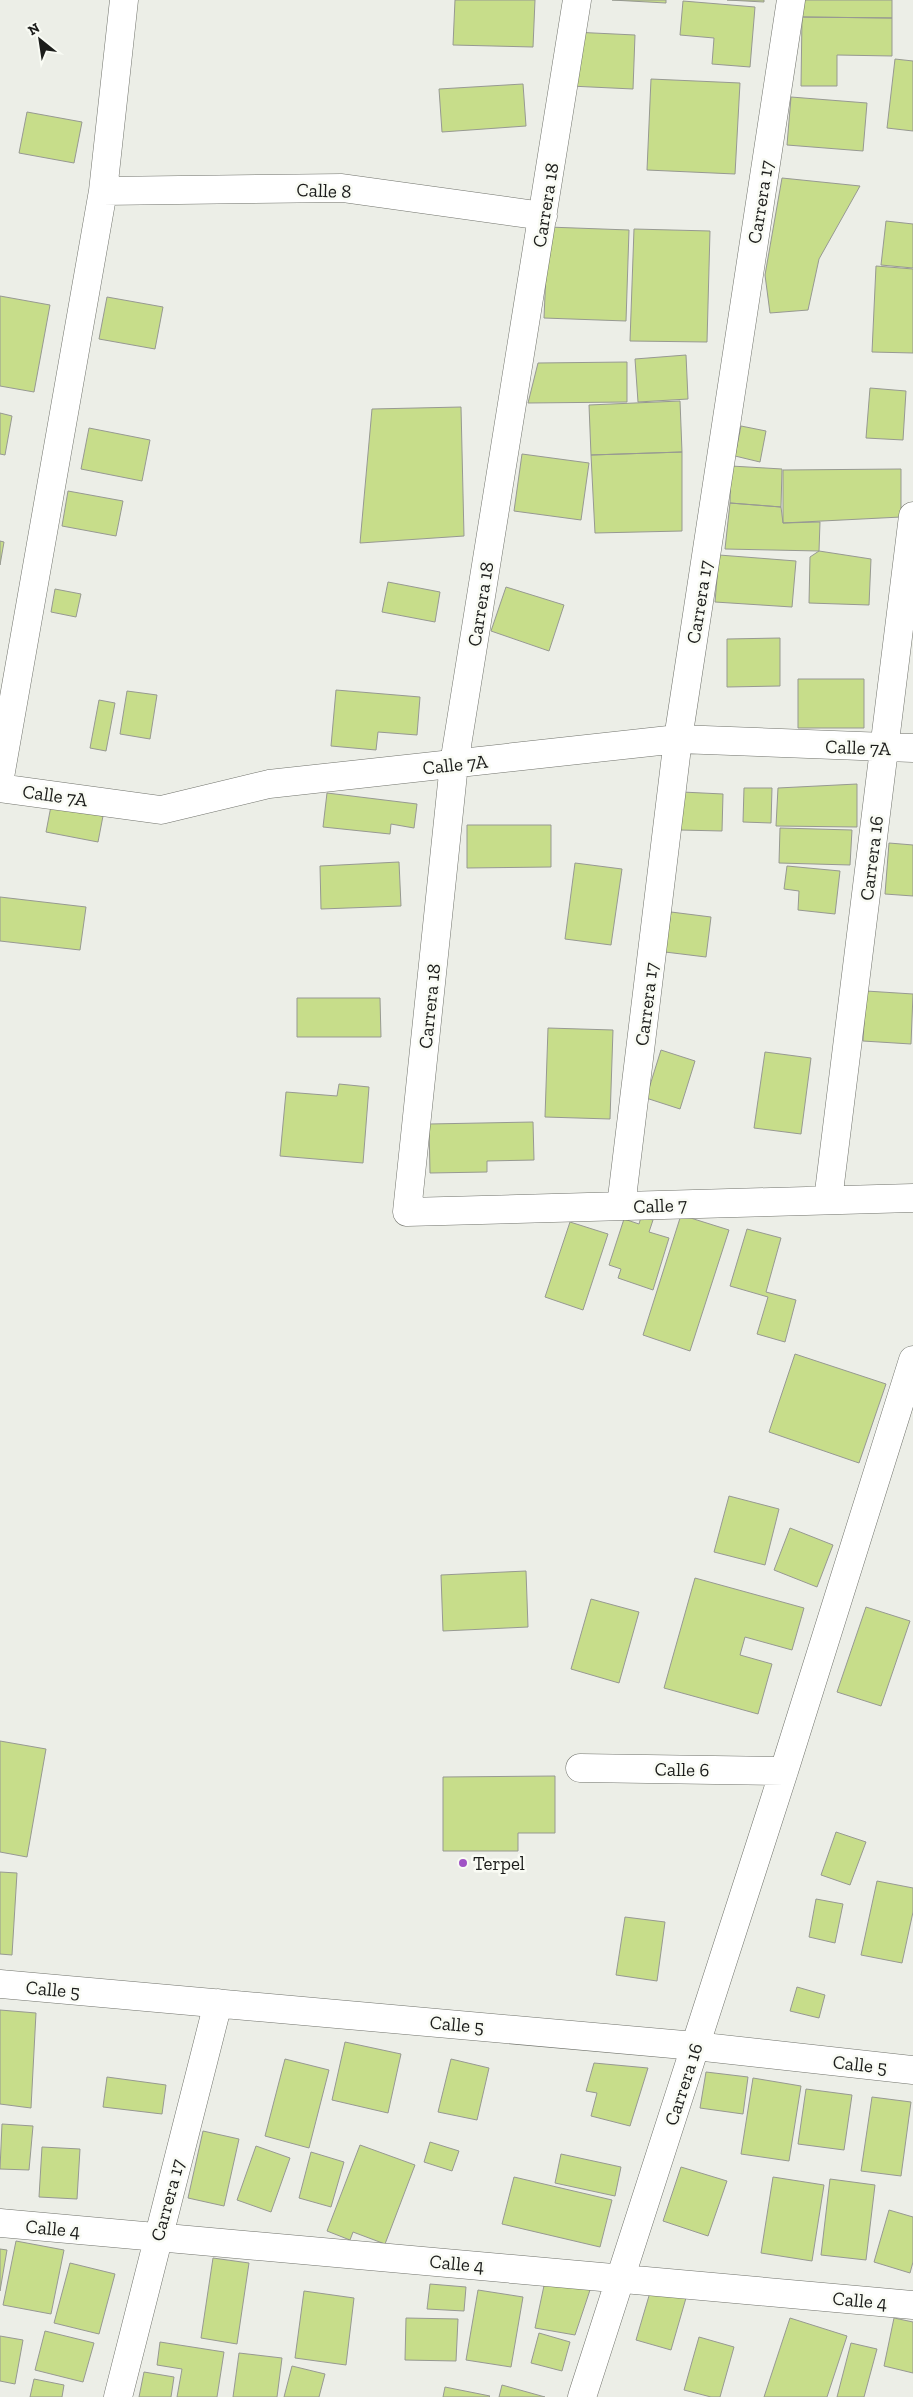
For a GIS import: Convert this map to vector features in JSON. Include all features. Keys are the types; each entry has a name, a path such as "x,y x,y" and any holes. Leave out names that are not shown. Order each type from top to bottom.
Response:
{"street":[{"path":"0,777 103,191 124,0"},
{"name":"Carrera 18","path":"407,1212 454,764 577,0"},
{"name":"Carrera 17","path":"621,1206 678,739 791,0"},
{"name":"Calle 8","path":"103,191 342,188 543,216"},
{"name":"Carrera 16","path":"828,1200 913,516"},
{"name":"Calle 7A","path":"0,788 161,810 269,784 678,739 884,749 913,748"},
{"name":"Calle 7","path":"407,1212 913,1198"},
{"name":"Carrera 16","path":"582,2397 784,1771 913,1360"},
{"name":"Calle 6","path":"580,1768 784,1771"},
{"name":"Calle 5","path":"0,1984 695,2046 913,2070"},
{"name":"Carrera 17","path":"118,2397 157,2237 218,2004"},
{"name":"Calle 4","path":"0,2223 620,2277 913,2305"}],"building":[{"path":"455,0 535,0 533,47 453,45"},
{"path":"612,0 666,0 666,3"},
{"path":"727,0 764,0 764,2"},
{"path":"803,0 892,0 892,18 802,17"},
{"path":"683,1 755,7 750,67 712,64 714,38 680,35"},
{"path":"802,17 892,18 892,56 837,55 837,86 801,86"},
{"path":"573,32 635,35 633,89 570,86"},
{"path":"895,59 913,61 913,131 887,128"},
{"path":"651,79 740,83 735,174 647,170"},
{"path":"523,84 526,126 442,132 439,89"},
{"path":"791,97 867,103 863,151 787,145"},
{"path":"27,112 82,122 74,163 19,153"},
{"path":"782,178 860,186 819,259 808,310 770,313 765,275"},
{"path":"886,221 913,224 913,268 881,265"},
{"path":"548,227 629,230 626,321 544,318"},
{"path":"634,229 710,231 707,342 630,341"},
{"path":"876,266 913,269 913,353 872,352"},
{"path":"0,296 50,305 34,392 0,386"},
{"path":"107,297 163,307 155,349 99,339"},
{"path":"686,355 688,399 638,402 635,359"},
{"path":"627,362 627,402 528,403 538,363"},
{"path":"870,388 906,391 903,440 866,438"},
{"path":"680,401 682,452 591,455 589,405"},
{"path":"461,407 464,536 360,543 372,409"},
{"path":"0,413 12,416 5,455 0,454"},
{"path":"741,426 766,431 760,462 735,456"},
{"path":"89,428 150,440 142,481 81,469"},
{"path":"682,452 682,531 595,533 591,455"},
{"path":"522,454 589,463 581,520 514,511"},
{"path":"731,466 782,469 781,507 730,503"},
{"path":"901,469 901,517 783,523 783,470"},
{"path":"68,491 123,501 116,536 62,526"},
{"path":"730,503 781,507 783,523 820,522 819,551 725,549"},
{"path":"0,541 4,542 0,565"},
{"path":"819,551 871,559 869,605 809,603 810,557"},
{"path":"719,555 796,561 792,607 715,602"},
{"path":"388,582 440,592 435,622 382,612"},
{"path":"506,587 564,605 549,651 491,631"},
{"path":"55,589 81,594 76,617 51,612"},
{"path":"780,638 780,686 727,687 727,639"},
{"path":"798,679 864,679 864,728 798,728"},
{"path":"336,690 420,697 417,735 378,732 376,750 331,746"},
{"path":"127,691 157,695 150,739 120,734"},
{"path":"99,700 115,703 106,751 90,748"},
{"path":"857,784 857,827 776,826 778,788"},
{"path":"744,788 772,788 771,823 743,822"},
{"path":"682,792 723,794 722,831 680,830"},
{"path":"327,793 417,804 414,828 391,824 390,834 323,827"},
{"path":"51,806 103,816 98,842 46,832"},
{"path":"467,825 551,825 551,867 467,868"},
{"path":"780,828 852,830 850,865 779,863"},
{"path":"889,843 913,845 913,896 885,894"},
{"path":"399,862 401,906 321,909 320,866"},
{"path":"575,863 622,869 611,945 565,939"},
{"path":"787,866 840,871 835,914 798,910 799,891 784,889"},
{"path":"0,897 86,907 80,950 0,941"},
{"path":"671,912 711,917 706,957 665,952"},
{"path":"866,991 913,994 911,1044 863,1041"},
{"path":"297,998 380,998 381,1037 297,1037"},
{"path":"548,1028 613,1030 610,1119 545,1117"},
{"path":"661,1050 695,1061 680,1109 646,1098"},
{"path":"765,1052 811,1058 801,1134 754,1128"},
{"path":"339,1084 369,1087 363,1163 280,1156 286,1092 337,1096"},
{"path":"533,1122 534,1160 487,1161 487,1172 430,1173 429,1124"},
{"path":"681,1215 729,1230 690,1351 643,1335"},
{"path":"641,1217 653,1220 649,1232 669,1238 653,1290 618,1278 621,1269 609,1265 624,1219 639,1224"},
{"path":"570,1222 608,1234 583,1310 545,1297"},
{"path":"747,1229 781,1238 766,1292 796,1300 785,1342 757,1334 768,1297 730,1286"},
{"path":"795,1354 886,1384 859,1463 769,1432"},
{"path":"729,1496 779,1509 765,1565 714,1552"},
{"path":"790,1528 833,1545 817,1587 774,1570"},
{"path":"526,1571 528,1627 443,1631 441,1575"},
{"path":"695,1578 804,1608 792,1650 745,1637 740,1655 772,1664 758,1714 664,1688"},
{"path":"591,1599 639,1612 619,1683 571,1669"},
{"path":"866,1607 910,1621 881,1706 837,1692"},
{"path":"0,1741 46,1749 27,1857 0,1852"},
{"path":"555,1776 555,1833 518,1833 518,1851 443,1851 443,1777"},
{"path":"836,1832 866,1842 850,1885 821,1875"},
{"path":"0,1872 17,1873 12,1955 0,1954"},
{"path":"877,1881 913,1888 913,1912 902,1963 861,1955"},
{"path":"816,1899 843,1904 835,1943 809,1937"},
{"path":"625,1917 665,1922 657,1981 616,1975"},
{"path":"797,1987 825,1995 819,2018 790,2011"},
{"path":"0,2010 36,2013 31,2108 0,2104"},
{"path":"345,2042 401,2054 388,2113 332,2100"},
{"path":"285,2059 329,2070 309,2148 265,2136"},
{"path":"451,2059 489,2068 477,2120 438,2112"},
{"path":"594,2063 648,2068 630,2126 591,2116 597,2093 586,2091"},
{"path":"706,2072 748,2077 743,2114 700,2108"},
{"path":"107,2077 166,2085 162,2114 103,2107"},
{"path":"753,2078 801,2086 789,2161 741,2154"},
{"path":"806,2089 852,2095 844,2150 798,2144"},
{"path":"872,2097 911,2102 901,2176 861,2171"},
{"path":"2,2124 33,2126 29,2170 0,2169"},
{"path":"203,2131 239,2139 224,2206 188,2198"},
{"path":"430,2142 459,2151 452,2171 424,2162"},
{"path":"360,2145 415,2165 385,2244 353,2232 350,2240 327,2231"},
{"path":"256,2146 290,2158 271,2212 237,2200"},
{"path":"42,2147 80,2149 77,2199 39,2197"},
{"path":"311,2152 344,2162 331,2207 299,2198"},
{"path":"561,2154 621,2167 615,2196 555,2183"},
{"path":"681,2167 727,2181 708,2236 663,2221"},
{"path":"514,2177 612,2200 600,2247 502,2224"},
{"path":"773,2177 824,2185 812,2261 761,2253"},
{"path":"830,2179 875,2185 866,2260 821,2255"},
{"path":"889,2210 913,2217 913,2262 910,2273 874,2262"},
{"path":"16,2241 64,2250 51,2314 3,2305"},
{"path":"0,2249 7,2250 0,2291"},
{"path":"213,2258 249,2263 237,2344 201,2338"},
{"path":"70,2263 115,2274 99,2334 54,2323"},
{"path":"545,2281 592,2284 575,2335 535,2328"},
{"path":"430,2284 466,2287 464,2311 427,2309"},
{"path":"651,2289 686,2298 671,2350 636,2340"},
{"path":"478,2290 523,2297 511,2367 466,2360"},
{"path":"304,2291 354,2298 346,2365 295,2358"},
{"path":"406,2318 458,2319 456,2361 405,2360"},
{"path":"790,2318 847,2336 827,2397 764,2397"},
{"path":"894,2318 913,2322 913,2373 884,2366"},
{"path":"45,2331 94,2343 83,2382 35,2370"},
{"path":"539,2333 570,2342 562,2371 531,2363"},
{"path":"0,2336 23,2340 15,2384 0,2381"},
{"path":"699,2337 734,2347 720,2397 711,2397 684,2390"},
{"path":"160,2342 224,2352 217,2397 177,2397 182,2369 157,2365"},
{"path":"851,2343 877,2349 864,2397 837,2397"},
{"path":"239,2353 282,2358 277,2397 233,2397"},
{"path":"292,2366 325,2374 319,2397 284,2397"},
{"path":"144,2372 174,2377 171,2397 139,2397"},
{"path":"34,2379 64,2385 62,2397 30,2397"},
{"path":"502,2385 545,2397 499,2397"},
{"path":"445,2387 490,2396 443,2397"}],"place":[{"name":"Terpel","path":"463,1863"}]}
